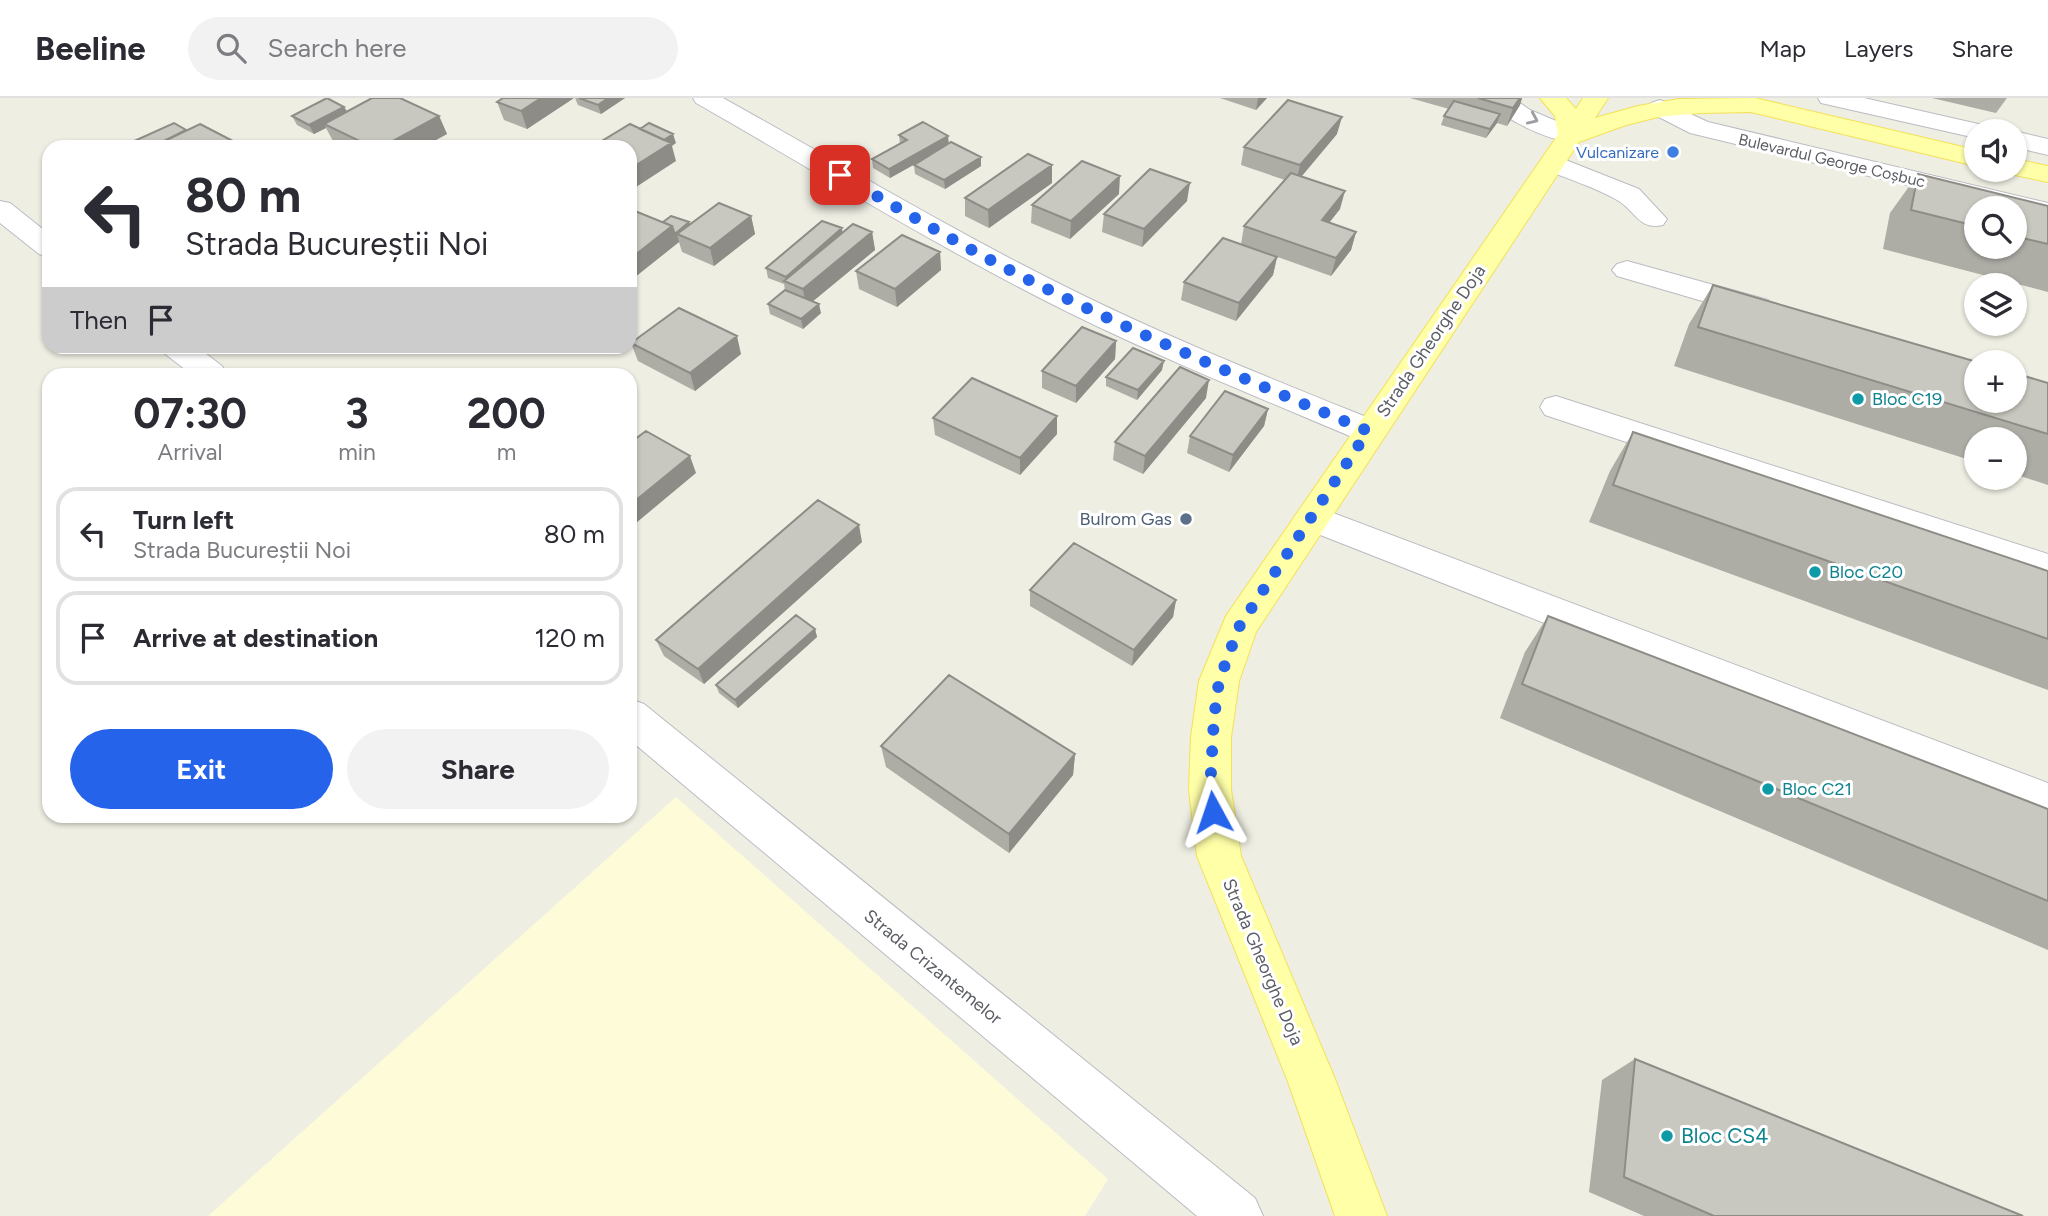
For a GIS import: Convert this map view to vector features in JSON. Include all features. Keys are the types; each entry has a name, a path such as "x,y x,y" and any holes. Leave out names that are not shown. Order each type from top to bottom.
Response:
{"main road":[{"path":"1552,98 1567,114 1562,149"},
{"name":"Strada Gheorghe Doja","path":"1362,1216 1311,1079 1219,856 1210,790 1211,737 1219,681 1239,627 1368,431 1596,98"},
{"name":"Bulevardul George Coșbuc","path":"1723,98 1759,102 1964,155"},
{"path":"1562,149 1634,113 1699,104 1759,102"},
{"path":"2027,170 2048,174"}],"street":[{"path":"705,98 947,237 1050,291 1368,431"},
{"path":"1497,98 1521,114 1562,149 1629,195 1653,219"},
{"path":"1830,98 1964,128"},
{"name":"Bulevardul George Coșbuc","path":"1660,108 1699,128 2048,211"},
{"path":"2027,142 2048,147"},
{"path":"0,209 42,242"},
{"path":"1628,271 1784,315"},
{"path":"185,354 203,368"},
{"path":"1556,407 2048,568"},
{"path":"1312,518 2048,802"},
{"name":"Strada Crizantemelor","path":"637,722 1237,1216"}],"shaded area":[{"path":"676,797 1108,1179 1085,1216 208,1216"}],"building":[{"path":"327,98 344,107 309,125 292,116"},
{"path":"372,98 400,98 439,116 395,140 357,140 324,124"},
{"path":"503,98 541,98 521,111 497,102"},
{"path":"579,98 608,98 598,105"},
{"path":"1478,98 1520,98 1513,108"},
{"path":"1288,100 1342,117 1300,165 1244,147"},
{"path":"1454,101 1500,114 1490,129 1444,116"},
{"path":"923,122 948,136 889,169 872,159 907,140 899,135"},
{"path":"174,123 186,130 166,140 136,140"},
{"path":"649,123 673,134 664,140 640,129"},
{"path":"200,124 231,140 167,140"},
{"path":"630,124 671,143 637,165 637,140 604,140"},
{"path":"951,142 981,157 944,180 914,165"},
{"path":"1028,154 1052,165 988,210 965,198"},
{"path":"1082,161 1120,176 1071,221 1032,205"},
{"path":"1150,169 1190,183 1144,229 1104,214"},
{"path":"1291,173 1345,191 1322,220 1356,232 1336,258 1244,226"},
{"path":"1918,174 2007,196 1964,196 1964,223 1911,210"},
{"path":"2027,201 2048,206 2048,244 2027,239"},
{"path":"719,203 751,216 710,248 677,234"},
{"path":"637,212 672,226 637,254"},
{"path":"671,216 689,222 675,234 672,226 663,222"},
{"path":"822,221 842,228 786,277 766,268"},
{"path":"853,224 872,232 803,289 784,281"},
{"path":"902,235 940,252 895,289 856,271"},
{"path":"1223,238 1277,257 1239,303 1184,282"},
{"path":"1713,285 1964,358 1964,408 1698,327"},
{"path":"785,290 819,304 801,319 768,304"},
{"path":"679,308 737,336 690,373 637,346 637,339"},
{"path":"1082,327 1116,341 1076,386 1042,371"},
{"path":"1133,348 1164,361 1138,390 1106,377"},
{"path":"1180,367 1209,380 1145,456 1115,442"},
{"path":"2027,377 2048,383 2048,434 1979,413 2027,413"},
{"path":"972,378 1057,416 1020,458 933,418"},
{"path":"1225,391 1268,409 1233,455 1190,436"},
{"path":"646,431 690,456 637,499 637,438"},
{"path":"1633,432 2048,571 2048,639 1613,485"},
{"path":"818,500 859,525 698,669 656,640"},
{"path":"1074,543 1176,600 1134,650 1030,590"},
{"path":"796,615 815,629 735,700 716,685"},
{"path":"1548,616 2048,809 2048,901 1522,684"},
{"path":"949,675 1075,754 1009,834 881,746"},
{"path":"1635,1059 2023,1216 1714,1216 1624,1177"}],"place":[{"name":"Vulcanizare","path":"1673,152"},
{"name":"Bloc C19","path":"1858,399"},
{"name":"Bulrom Gas","path":"1186,519"},
{"name":"Bloc C20","path":"1815,572"},
{"name":"Bloc C21","path":"1768,789"},
{"name":"Bloc CS4","path":"1667,1136"}],"route":[{"path":"840,175 947,237 1050,291 1368,431 1239,627 1219,681 1211,737 1210,790 1213,812"}]}
